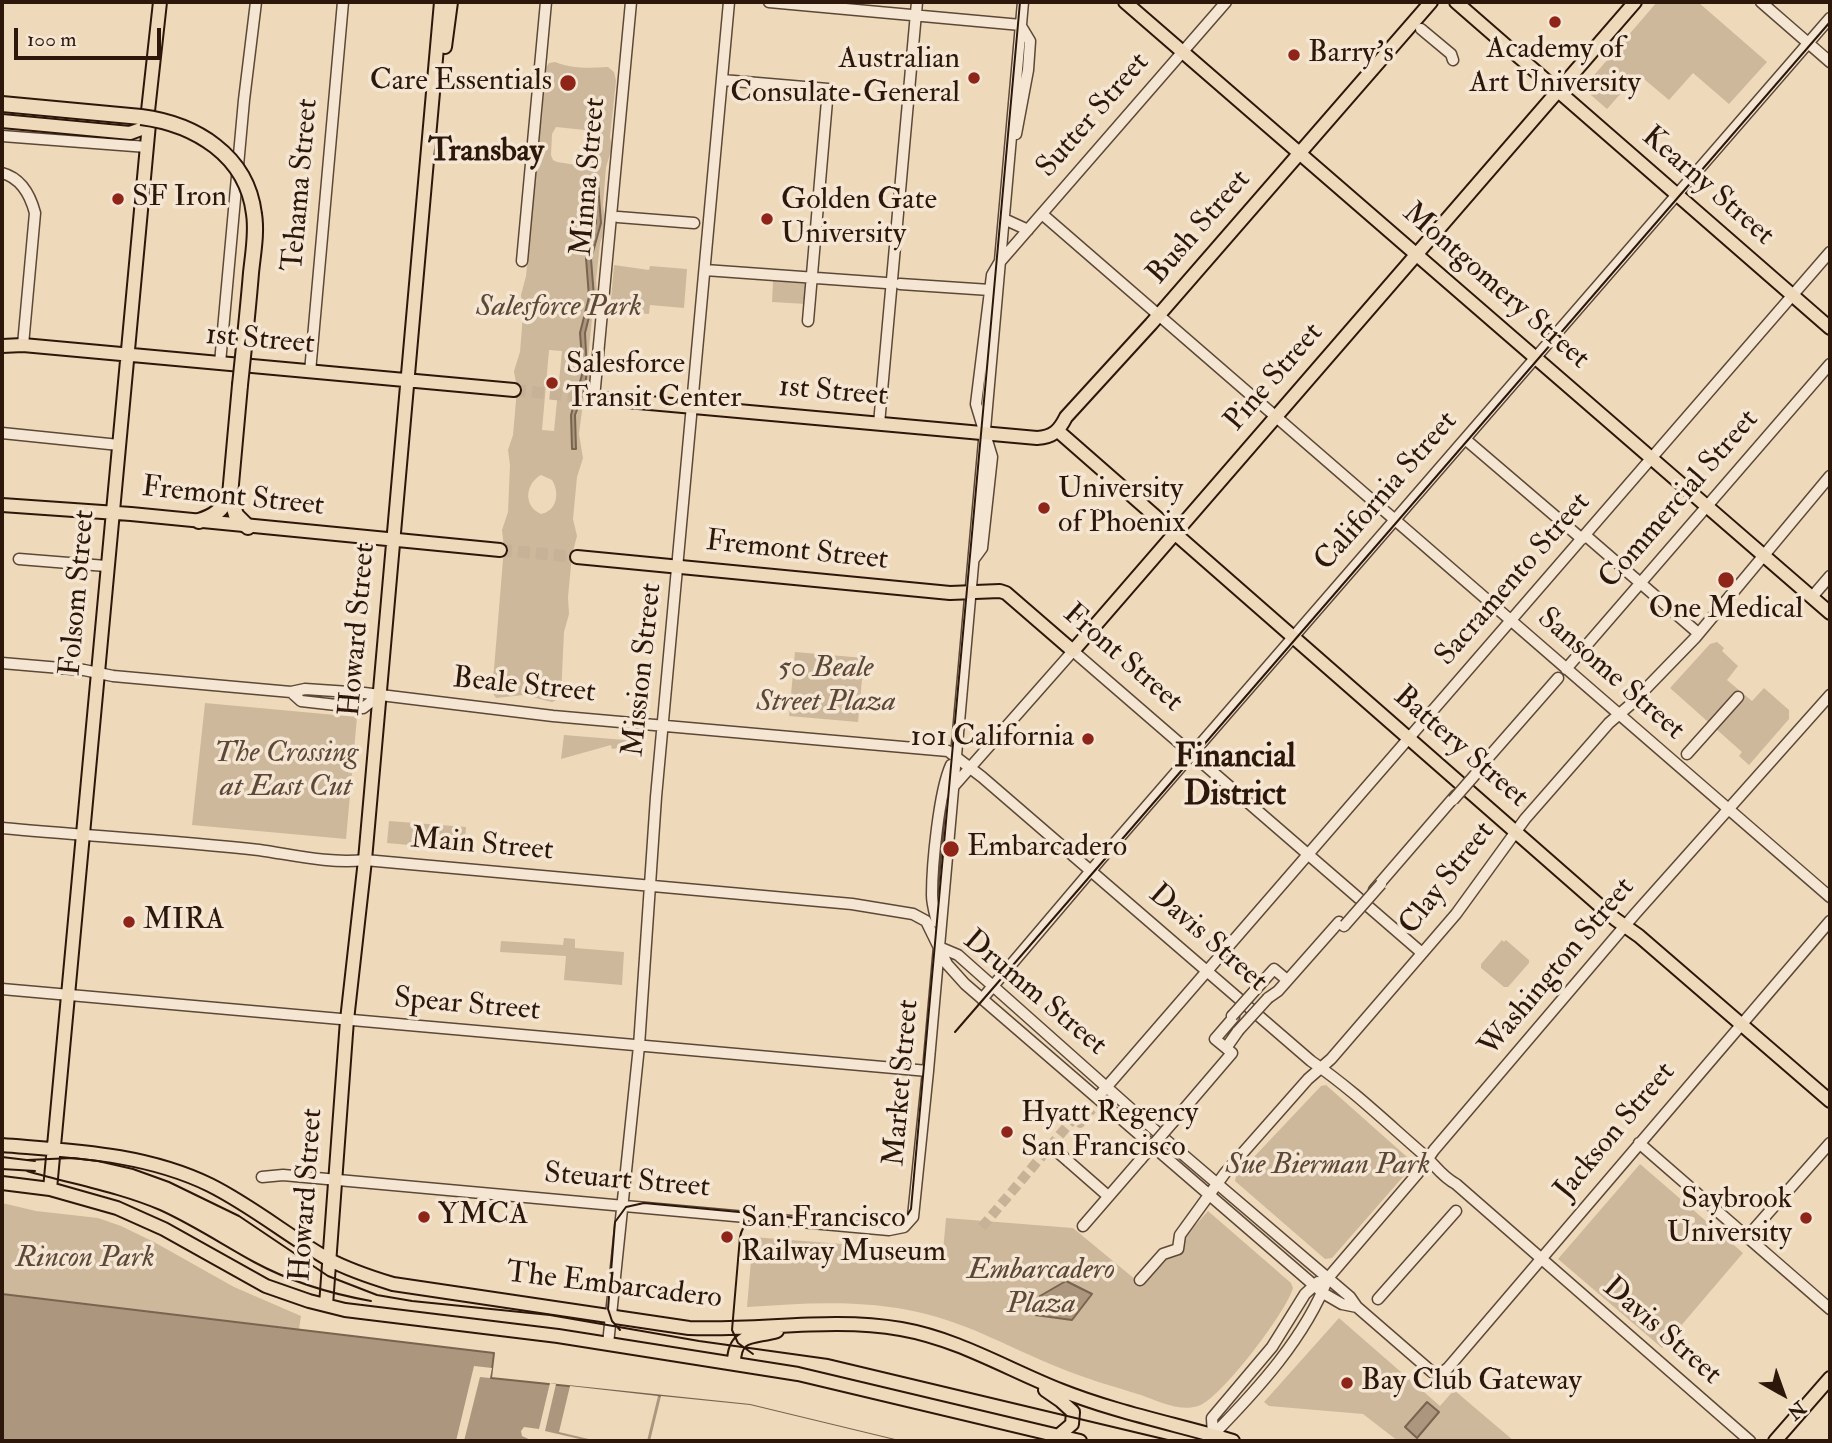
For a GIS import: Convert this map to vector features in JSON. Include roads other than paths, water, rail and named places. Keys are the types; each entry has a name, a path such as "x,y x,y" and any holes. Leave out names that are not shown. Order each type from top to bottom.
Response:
{"highway":[{"path":"2,104 141,117 175,123 205,138 230,161 250,197 255,223 230,495 236,515 248,527"},
{"path":"199,520 219,512 230,495"}],"main road":[{"name":"Folsom Street","path":"50,1189 160,2"},
{"name":"Howard Street","path":"326,1306 347,1020 365,860 441,2"},
{"path":"435,70 445,52 451,2"},
{"name":"Montgomery Street","path":"1125,2 1830,613"},
{"name":"Bush Street","path":"1058,431 1075,407 1158,316 1431,2"},
{"name":"Kearny Street","path":"1456,2 1830,328"},
{"name":"Pine Street","path":"1073,651 1635,2"},
{"path":"2,121 130,133 141,129 147,120"},
{"name":"1st Street","path":"2,344 514,390"},
{"name":"1st Street","path":"594,398 984,433"},
{"path":"984,433 1037,438 1047,437 1058,431"},
{"name":"Battery Street","path":"1058,431 1830,1101"},
{"name":"Fremont Street","path":"2,505 199,520 248,527 500,550"},
{"name":"Fremont Street","path":"577,557 910,590 970,592"},
{"name":"Front Street","path":"970,592 994,590 1006,593 1073,651"},
{"name":"The Embarcadero","path":"2,1144 124,1156 184,1174 211,1185 248,1206 329,1259 363,1275 413,1289 689,1328 845,1323 923,1334 977,1352 1024,1375 1084,1399 1212,1438 1233,1441"},
{"name":"The Embarcadero","path":"2,1183 50,1189 92,1200 139,1217 244,1275 287,1294 326,1306 608,1343 734,1363 828,1380 1080,1441"},
{"path":"734,1363 735,1348 743,1339 800,1325"},
{"path":"756,1367 748,1362 744,1350 748,1342 758,1336"},
{"path":"1024,1375 1073,1412 1072,1424 1059,1436"},
{"path":"1775,1441 1830,1378"}],"street":[{"path":"220,363 244,100 256,2"},
{"name":"Tehama Street","path":"310,372 343,2"},
{"path":"522,261 546,2"},
{"name":"Minna Street","path":"594,398 631,2"},
{"name":"Mission Street","path":"608,1343 639,1046 649,886 729,2"},
{"path":"769,2 827,5 1021,25"},
{"path":"879,424 917,2"},
{"name":"Market Street","path":"984,433 1023,2"},
{"name":"Sutter Street","path":"999,263 1226,2"},
{"path":"1761,2 1830,62"},
{"name":"California Street","path":"982,999 1830,18"},
{"path":"1421,29 1451,54 1452,60"},
{"path":"722,80 828,89 808,321"},
{"path":"2,136 146,147"},
{"path":"2,173 12,176 23,186 35,213 23,345"},
{"name":"Sansome Street","path":"1042,214 1830,897"},
{"path":"618,217 694,223"},
{"path":"1004,219 1028,230"},
{"name":"Sacramento Street","path":"1097,1098 1830,252"},
{"name":"Market Street","path":"911,1221 916,1206 973,561 982,548 992,457 975,404 992,275 999,263"},
{"path":"705,270 886,283"},
{"path":"900,284 990,290"},
{"name":"Commercial Street","path":"1566,669 1830,363"},
{"path":"2,433 119,445"},
{"path":"1465,439 1698,633"},
{"name":"Clay Street","path":"1140,1280 1163,1254 1178,1249 1180,1234 1219,1184 1308,1079 1321,1068 1456,914 1516,831 1592,742 1698,633 1830,476"},
{"path":"19,559 106,566"},
{"path":"1812,597 1830,576"},
{"name":"Front Street","path":"1073,651 1423,953"},
{"name":"Pine Street","path":"952,787 1073,651"},
{"name":"Beale Street","path":"2,663 290,692 304,689 380,695 480,709 936,749 955,755"},
{"path":"1474,774 1558,678"},
{"name":"Beale Street","path":"290,692 301,701 362,708 380,695"},
{"name":"Washington Street","path":"1212,1438 1292,1342 1323,1293 1328,1278 1626,926 1830,695"},
{"path":"1687,754 1738,697"},
{"name":"Market Street","path":"939,947 932,897 945,778 955,755"},
{"name":"Davis Street","path":"955,755 1321,1068 1333,1075 1449,1181 1456,1184 1750,1441"},
{"path":"1226,1048 1238,1031 1339,922 1345,925 1487,766"},
{"path":"1374,890 1455,795"},
{"name":"Main Street","path":"2,828 259,850 302,858 349,862 365,860 852,904 913,914 926,921 939,947"},
{"name":"Jackson Street","path":"1439,1375 1830,921"},
{"name":"Drumm Street","path":"939,947 958,955 1350,1297 1357,1307 1432,1372 1439,1375"},
{"name":"Drumm Street","path":"939,947 947,964 982,999 1210,1197 1323,1293 1342,1304 1357,1307"},
{"path":"1083,1226 1232,1053 1215,1039 1234,1017 1232,1016 1274,969 1287,980"},
{"name":"Spear Street","path":"2,989 928,1071"},
{"path":"1639,1143 1830,1309"},
{"path":"1748,1237 1830,1143"},
{"path":"1048,1144 1108,1196"},
{"name":"Steuart Street","path":"262,1177 283,1175 889,1230 904,1227 911,1221"},
{"path":"1378,1299 1456,1211"},
{"name":"Washington Street","path":"1313,1284 1328,1278"},
{"path":"1212,1438 1212,1419 1272,1347 1313,1284"},
{"path":"1252,1370 1261,1381"}],"tunnel":[{"path":"514,390 594,398"},
{"path":"500,550 577,557"},
{"path":"982,1227 1074,1118 1080,1123 1092,1109"}],"tram line":[{"path":"753,1354 738,1343 732,1330 740,1237 749,1221 767,1215 887,1227 903,1222 911,1209 1020,2"},
{"path":"955,1032 1830,22"},
{"path":"2,1157 35,1161"},
{"path":"27,1160 73,1158 98,1161 133,1169 169,1182 239,1216 328,1276 377,1295 550,1315 699,1341 828,1359 1172,1441"},
{"path":"2,1169 35,1171"},
{"path":"27,1171 111,1193 160,1210 282,1275 326,1291 371,1301"},
{"path":"620,1330 612,1321 608,1309 615,1222 626,1207 644,1203 760,1214"}],"place":[{"name":"Academy of Art University","path":"1555,22"},
{"name":"Barry's","path":"1294,55"},
{"name":"Australian Consulate-General","path":"974,78"},
{"name":"Care Essentials","path":"568,83"},
{"name":"SF Iron","path":"118,199"},
{"name":"Golden Gate University","path":"767,219"},
{"name":"Salesforce Transit Center","path":"552,383"},
{"name":"University of Phoenix","path":"1044,508"},
{"name":"One Medical","path":"1726,580"},
{"name":"101 California","path":"1088,739"},
{"name":"Embarcadero","path":"951,849"},
{"name":"MIRA","path":"129,922"},
{"name":"Hyatt Regency San Francisco","path":"1007,1132"},
{"name":"YMCA","path":"424,1217"},
{"name":"Saybrook University","path":"1806,1218"},
{"name":"San Francisco Railway Museum","path":"727,1237"},
{"name":"Bay Club Gateway","path":"1347,1383"}],"district":[{"name":"Transbay","path":"486,153"},
{"name":"Financial District","path":"1235,778"}],"park label":[{"name":"Salesforce Park","path":"559,309"},
{"name":"50 Beale Street Plaza","path":"826,687"},
{"name":"The Crossing at East Cut","path":"286,772"},
{"name":"Sue Bierman Park","path":"1328,1167"},
{"name":"Rincon Park","path":"85,1260"},
{"name":"Embarcadero Plaza","path":"1041,1289"}]}
